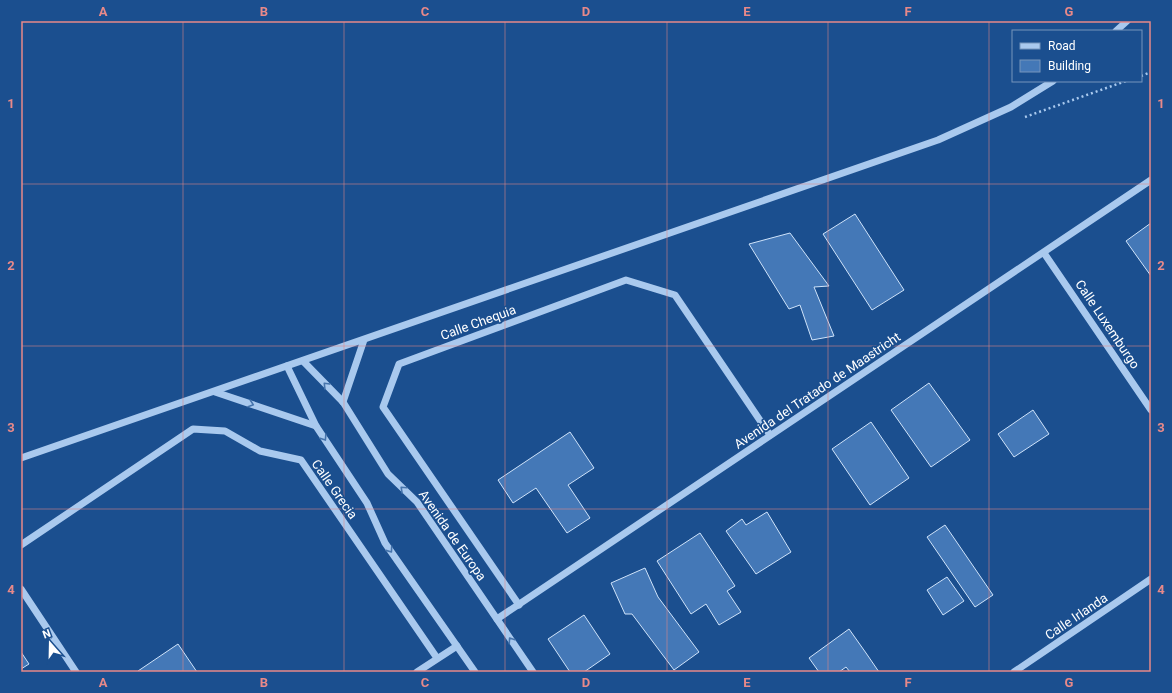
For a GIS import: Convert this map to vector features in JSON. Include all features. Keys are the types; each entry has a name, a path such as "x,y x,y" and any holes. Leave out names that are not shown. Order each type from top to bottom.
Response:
{"street":[{"path":"1117,30 1127,21"},
{"path":"21,458 938,140 1011,107 1051,82"},
{"name":"Avenida del Tratado de Maastricht","path":"497,619 1151,180"},
{"name":"Calle Luxemburgo","path":"1044,253 1151,410"},
{"name":"Calle Chequia","path":"519,605 383,407 399,364 626,280 675,295 770,435"},
{"path":"343,402 364,340"},
{"name":"Avenida de Europa","path":"303,361 343,402 388,474 417,502 533,672"},
{"path":"287,366 316,426 367,503 385,543 474,672"},
{"path":"214,392 316,426"},
{"name":"Calle Grecia","path":"21,545 193,429 225,431 260,451 301,460 437,658"},
{"name":"Calle Irlanda","path":"1014,672 1151,580"},
{"path":"21,589 76,672"},
{"path":"417,672 457,646"}],"path":[{"path":"1021,118 1123,82"}],"building":[{"path":"855,214 904,290 872,310 823,234"},
{"path":"1151,223 1151,276 1126,241"},
{"path":"790,233 829,286 814,287 834,336 812,340 800,305 789,309 749,244"},
{"path":"929,383 970,440 931,467 891,410"},
{"path":"1033,410 1049,434 1014,457 998,434"},
{"path":"871,422 909,478 870,505 832,449"},
{"path":"570,432 594,468 568,485 590,518 567,533 536,488 513,503 498,480"},
{"path":"767,512 791,552 756,574 726,531 742,519 746,525"},
{"path":"945,525 993,595 975,607 927,537"},
{"path":"700,533 735,586 727,591 741,612 719,625 706,604 691,614 657,561"},
{"path":"645,568 658,597 699,652 674,670 632,614 625,614 611,583"},
{"path":"947,577 964,601 943,615 927,590"},
{"path":"584,615 610,654 584,672 570,672 548,639"},
{"path":"849,629 879,672 850,672 846,667 839,672 819,672 809,658"},
{"path":"178,644 197,672 138,671"},
{"path":"21,652 29,664 21,669"}]}
